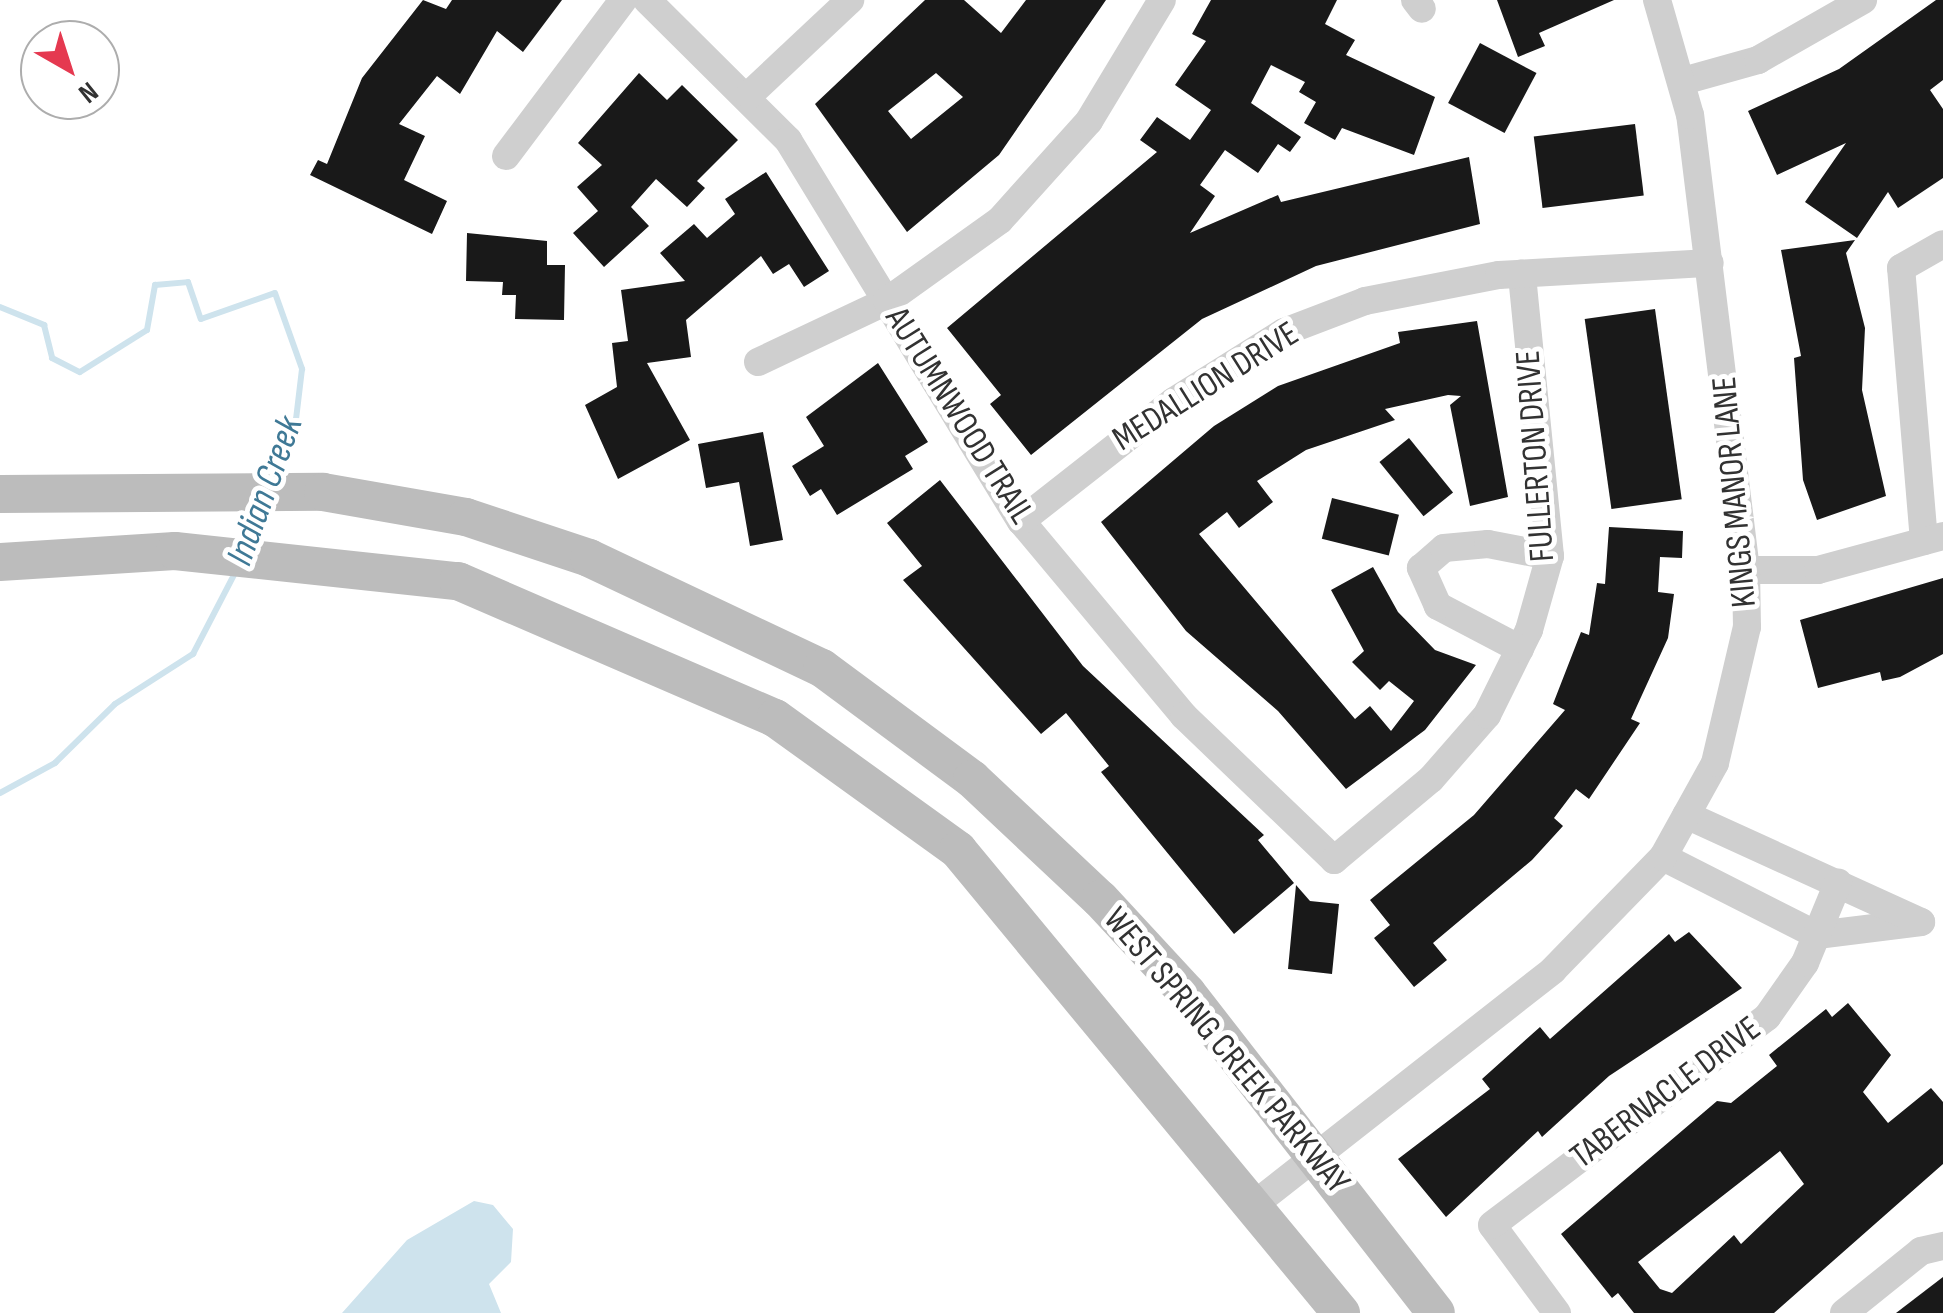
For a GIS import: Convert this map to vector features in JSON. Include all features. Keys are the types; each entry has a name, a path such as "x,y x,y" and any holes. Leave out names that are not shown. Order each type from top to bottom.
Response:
{"main road":[{"name":"WEST SPRING CREEK PARKWAY","path":"0,494 200,487 323,492 466,517 590,558 822,668 972,779 1100,898 1318,1158 1436,1313"},
{"path":"0,562 174,550 296,557 458,581 775,718 958,850 1255,1204 1341,1313"}],"street":[{"path":"506,156 623,0"},
{"name":"AUTUMNWOOD TRAIL","path":"647,0 749,95 822,190 1021,521 1184,716 1334,860"},
{"path":"749,95 850,0"},
{"path":"758,362 887,301 963,251 1038,182 1106,96 1162,0"},
{"name":"KINGS MANOR LANE","path":"1255,1204 1553,970 1663,858 1715,763 1736,685 1746,570 1710,263 1682,81 1658,0"},
{"path":"1682,81 1758,60 1863,0"},
{"path":"1746,570 1818,570 1934,538 1901,268 1943,244"},
{"name":"MEDALLION DRIVE","path":"1021,521 1096,454 1284,332 1365,300 1522,274 1710,263"},
{"name":"FULLERTON DRIVE","path":"1334,860 1431,780 1486,715 1520,649 1550,556 1522,274"},
{"path":"1520,649 1438,606 1421,568 1444,548 1488,544 1550,556"},
{"path":"1686,815 1932,923"},
{"path":"1663,858 1817,935 1932,923"},
{"name":"TABERNACLE DRIVE","path":"1557,1313 1492,1225 1767,1017 1817,935 1838,884"},
{"path":"1844,1313 1922,1251 1943,1246"}],"water":[{"path":"474,1201 493,1205 513,1229 511,1262 489,1284 501,1313 342,1313 407,1240"}],"building":[{"path":"423,0 446,9 452,0 562,0 523,52 497,31 460,94 437,76 399,124 425,136 404,180 447,201 432,234 310,175 318,160 327,164 362,78"},
{"path":"925,0 964,0 1001,33 1026,0 1106,0 999,155 907,232 815,104","holes":["936,73 963,97 911,139 888,111"]},
{"path":"1211,0 1337,0 1325,24 1355,40 1346,55 1435,97 1414,155 1342,128 1335,140 1304,123 1316,102 1299,92 1305,82 1271,65 1251,103 1301,137 1290,152 1278,144 1258,173 1225,150 1200,185 1215,196 1190,233 1278,195 1281,202 1469,157 1480,224 1316,266 1202,319 1031,455 990,404 1001,395 947,328 1157,152 1140,140 1157,117 1190,140 1211,110 1175,85 1206,41 1192,34"},
{"path":"1497,0 1614,0 1539,33 1545,46 1518,57"},
{"path":"1936,0 1943,0 1943,80 1930,90 1943,109 1943,178 1898,208 1888,192 1857,238 1805,202 1846,143 1777,175 1748,111 1839,69"},
{"path":"1480,43 1537,73 1505,133 1448,103"},
{"path":"639,73 667,100 682,85 738,140 697,181 705,188 687,207 656,179 631,207 649,226 604,267 573,233 598,211 577,187 602,165 578,143"},
{"path":"1635,124 1644,195 1543,208 1534,136"},
{"path":"766,172 829,271 804,287 789,264 773,274 761,256 686,320 691,357 647,363 690,440 618,479 585,405 617,387 612,343 628,341 621,290 685,281 660,253 694,224 707,238 735,214 725,199"},
{"path":"467,233 547,241 547,265 565,265 564,320 515,319 516,295 502,295 503,282 466,281"},
{"path":"1855,240 1846,253 1865,328 1862,390 1886,496 1817,520 1803,480 1794,358 1801,356 1781,250"},
{"path":"1655,309 1682,499 1611,509 1585,319"},
{"path":"1477,321 1508,497 1470,506 1450,405 1461,396 1448,395 1385,409 1395,420 1306,450 1257,481 1273,502 1239,528 1227,512 1199,534 1355,719 1370,706 1391,731 1414,701 1389,681 1380,690 1352,662 1364,651 1331,590 1373,567 1398,612 1435,650 1476,665 1425,730 1346,789 1278,711 1186,631 1101,522 1214,426 1278,386 1400,343 1398,332"},
{"path":"878,363 928,442 905,456 913,469 837,515 821,489 810,496 792,466 824,446 806,417"},
{"path":"763,432 783,540 750,546 739,482 706,488 698,444"},
{"path":"1409,438 1453,492 1424,516 1379,462"},
{"path":"940,480 1083,666 1264,835 1258,840 1294,883 1234,934 1101,772 1109,766 1066,713 1041,734 903,580 922,566 887,523"},
{"path":"1332,498 1399,515 1389,555 1322,539"},
{"path":"1609,527 1683,531 1682,558 1660,557 1658,592 1674,594 1668,638 1631,719 1640,723 1589,799 1576,789 1554,818 1563,826 1532,860 1433,943 1447,960 1414,987 1374,938 1390,925 1370,900 1474,815 1565,710 1553,704 1581,632 1589,635 1597,583 1605,584"},
{"path":"1943,578 1943,654 1900,677 1882,681 1880,672 1818,688 1800,620"},
{"path":"1296,885 1310,901 1339,904 1332,974 1288,969"},
{"path":"1689,932 1742,988 1609,1076 1542,1137 1538,1131 1446,1217 1398,1159 1490,1089 1482,1079 1540,1027 1550,1039 1669,934 1675,942"},
{"path":"1848,1003 1891,1055 1863,1092 1888,1123 1931,1088 1943,1102 1943,1164 1774,1313 1634,1313 1618,1293 1612,1298 1561,1234 1717,1101 1731,1103 1777,1066 1769,1055 1826,1009 1832,1017","holes":["1780,1151 1804,1184 1741,1244 1734,1235 1672,1293 1660,1289 1638,1262"]},
{"path":"1943,1277 1943,1313 1896,1313"}],"waterway":[{"name":"Indian Creek","path":"0,307 44,325 52,358 80,372 147,330 155,285 188,282 201,319 275,293 302,369 296,419 272,480"},
{"name":"Indian Creek","path":"246,545 262,506"},
{"name":"Indian Creek","path":"0,793 55,763 115,704 193,654 236,571"}]}
